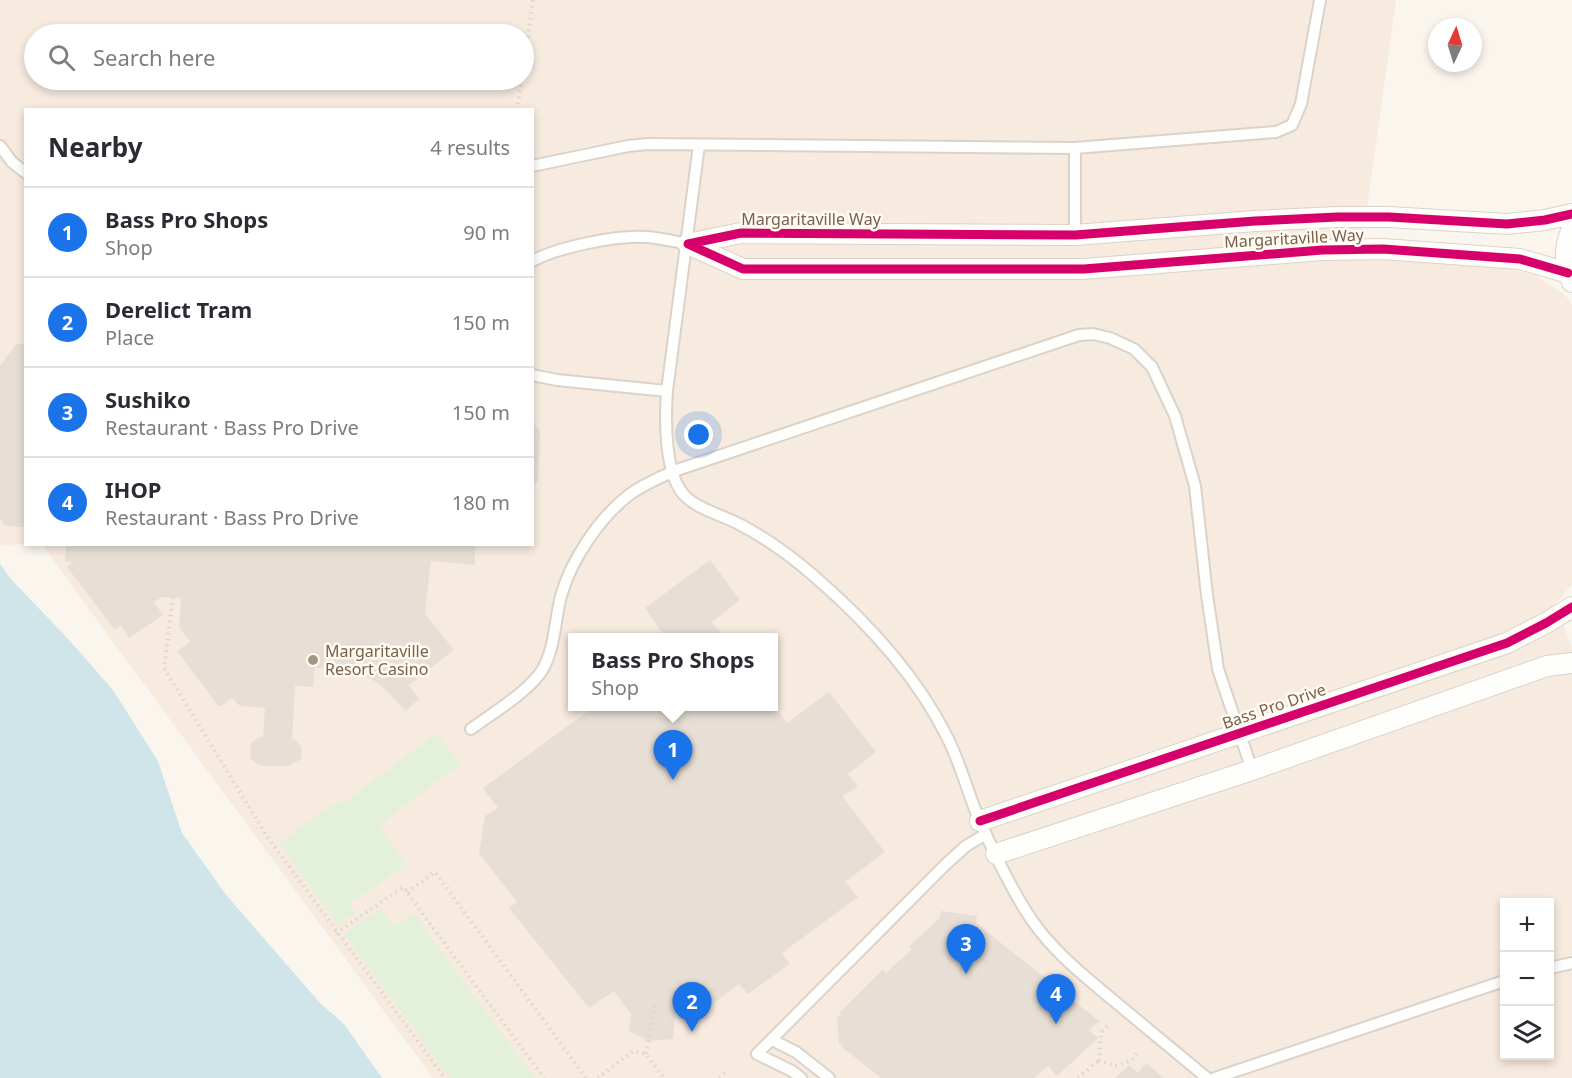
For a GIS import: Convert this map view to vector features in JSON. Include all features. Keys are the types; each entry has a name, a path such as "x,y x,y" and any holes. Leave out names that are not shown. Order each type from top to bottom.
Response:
{"street":[{"name":"Margaritaville Way","path":"688,244 741,233 1075,235 1337,217 1389,217 1507,224 1545,220 1572,214"},
{"path":"1570,278 1566,250 1572,229"},
{"name":"Margaritaville Way","path":"688,244 743,269 1084,269 1311,250 1383,249 1520,259 1570,278"},
{"name":"Bass Pro Drive","path":"983,827 1240,734 1507,643 1572,607"},
{"path":"996,854 1252,770 1547,666 1572,663"}],"lane":[{"path":"534,166 632,145 668,143 1075,148 1256,134 1285,129 1292,125 1302,104 1320,0"},
{"path":"699,145 688,244 667,391 666,434 679,486 685,496 695,503 740,525 794,559 872,631 904,669 943,729 960,764 983,827 1029,917 1050,942 1088,979 1207,1078"},
{"path":"0,146 12,162 24,171"},
{"path":"1075,148 1075,235"},
{"path":"534,260 548,254 620,238 648,237 688,244"},
{"path":"471,729 536,680 550,651 562,593 577,560 592,534 611,510 630,494 674,471 1079,335 1093,334 1125,343 1144,357 1152,367 1175,416 1195,486 1218,669 1252,770"},
{"path":"534,375 667,391"},
{"path":"801,1078 792,1071 757,1054 983,827"},
{"path":"1554,967 1572,963"},
{"path":"1215,1078 1500,982"},
{"path":"769,1043 796,1052 830,1078"}],"path":[{"path":"530,24 533,0"},
{"path":"517,108 520,90"},
{"path":"173,597 164,668 268,838 445,1078"},
{"path":"407,892 435,872 586,1078"},
{"path":"336,933 403,887 543,1078"},
{"path":"646,1054 655,1004"},
{"path":"1078,1078 1099,1060 1101,1033 1107,1026"},
{"path":"598,1078 633,1051 646,1054 664,1078"},
{"path":"1099,1060 1116,1066 1132,1060 1138,1052"},
{"path":"719,1078 726,1072"}],"shaded area":[{"path":"0,0 1396,0 1360,258 1510,269 1537,276 1566,296 1572,305 1572,585 1555,603 1572,647 1572,1078 433,1078 44,546 534,546 534,108 24,108 24,544 0,545"},
{"path":"0,564 10,578 113,690 158,761 182,833 227,896 320,1003 344,1024 382,1078 0,1078"}],"green space":[{"path":"437,733 460,764 379,825 406,864 350,904 356,913 338,925 279,843 339,800 342,804"},
{"path":"380,908 394,927 414,914 535,1078 450,1078 344,934"}],"building":[{"path":"16,344 24,344 24,527 5,526 0,518 0,366"},
{"path":"534,424 540,431 538,481 534,484"},
{"name":"Margaritaville Resort Casino","path":"66,546 475,546 475,565 431,561 425,614 454,650 409,685 419,699 406,711 372,679 347,671 315,668 313,687 295,686 292,739 296,740 302,748 301,759 288,766 261,766 250,758 251,743 263,737 265,708 240,706 232,698 219,707 177,651 190,642 179,627 181,598 162,597 154,602 163,615 129,638 121,625 115,630 67,567 73,562 65,562"},
{"path":"710,560 740,600 712,622 720,633 662,633 645,608"},
{"path":"829,692 876,752 848,774 858,787 842,796 885,852 845,882 858,897 782,953 790,964 748,994 739,984 707,1008 691,990 670,1005 676,1006 673,1039 649,1041 629,1031 631,1014 614,991 589,1008 509,908 517,902 479,853 485,816 498,808 483,788 588,711 778,710 787,723"},
{"path":"941,911 977,916 976,923 1099,1021 1089,1030 1098,1038 1057,1076 1048,1066 1034,1078 881,1078 842,1047 842,1044 839,1044 837,1017 841,1016 840,1012 883,969 886,973 912,949 909,946 939,919"},
{"path":"1146,1063 1164,1078 1115,1078 1129,1065 1138,1073"}],"cycle path":[{"path":"1568,273 1520,259 1383,249 1322,250 1084,269 743,269 688,244 741,233 1075,235 1337,217 1389,217 1507,224 1545,220 1572,214"},
{"path":"980,821 1507,643 1572,607"}],"place":[{"name":"Margaritaville Resort Casino","path":"313,660"},
{"name":"Bass Pro Shops","path":"673,780"},
{"name":"Sushiko","path":"966,974"},
{"name":"IHOP","path":"1056,1024"},
{"name":"Derelict Tram","path":"692,1032"}]}
